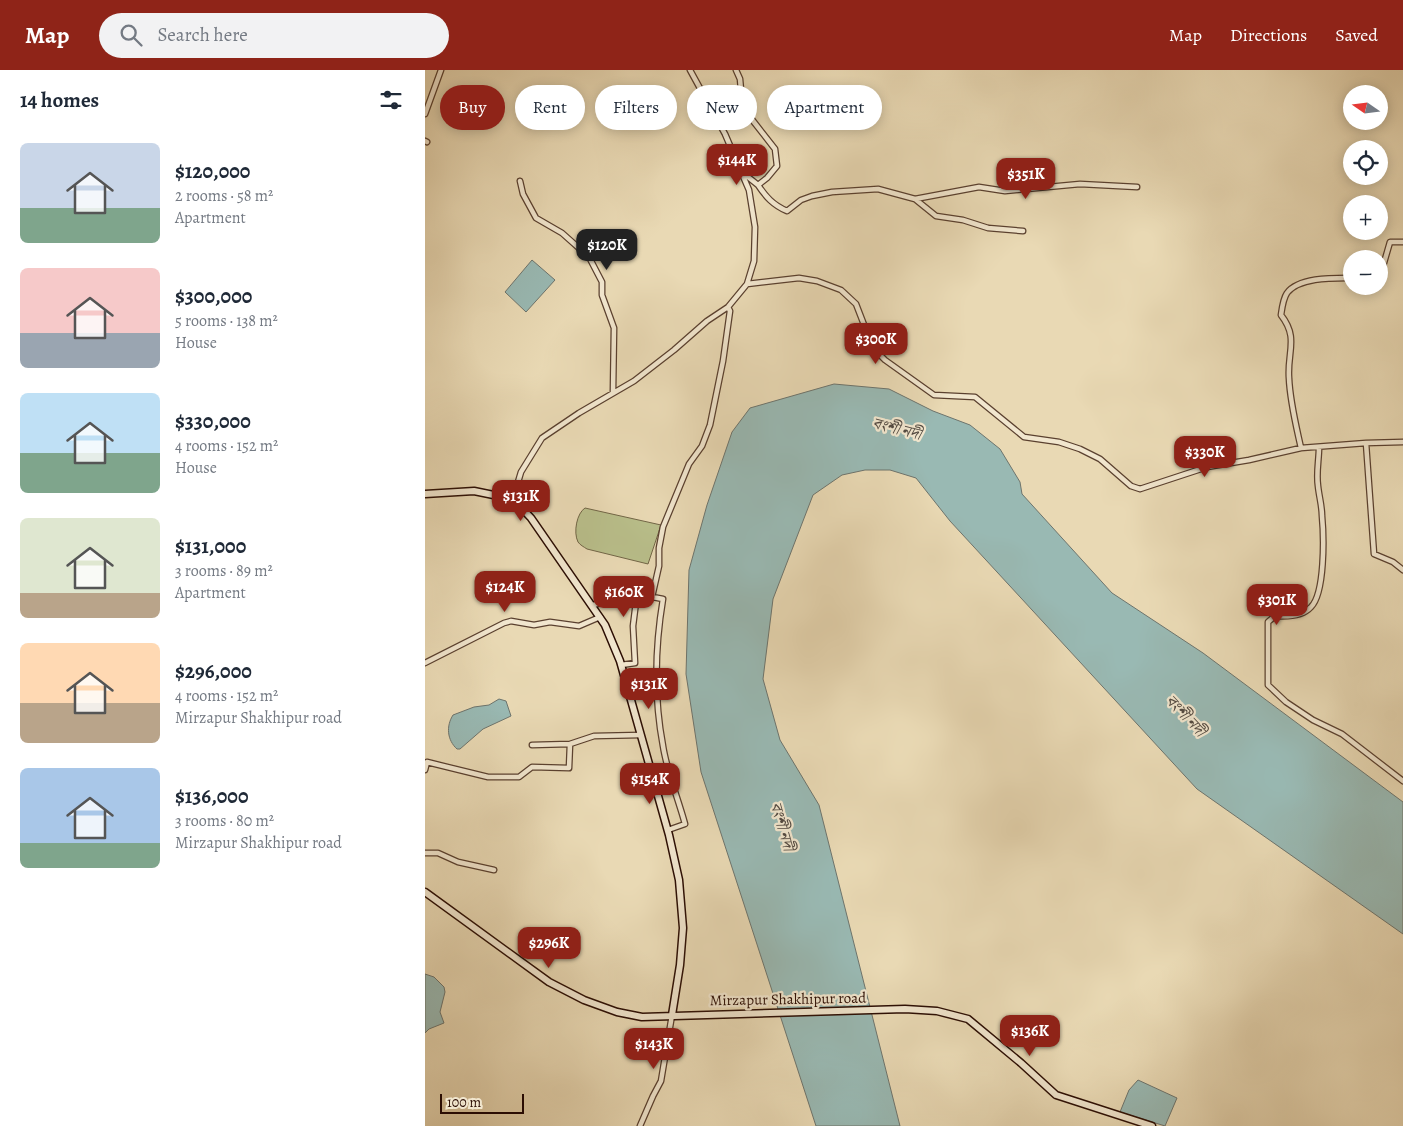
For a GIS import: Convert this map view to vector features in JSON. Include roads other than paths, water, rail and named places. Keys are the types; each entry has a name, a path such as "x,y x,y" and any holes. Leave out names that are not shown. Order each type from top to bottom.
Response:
{"main road":[{"path":"425,494 475,491 513,499 528,513 593,605 610,636 621,665 668,830 679,880 683,928 680,965 672,1015"},
{"name":"Mirzapur Shakhipur road","path":"425,892 549,982 584,1000 617,1012 642,1017 687,1014 905,1009 937,1011 968,1019 1056,1095 1152,1126"}],"street":[{"path":"425,114 441,70"},
{"path":"513,499 521,472 542,438 613,392 634,381 728,306 747,284 754,261 755,227 749,190 725,134 691,70"},
{"path":"736,70 740,79 742,101 750,117 775,149 777,166 758,185"},
{"path":"743,174 758,185 766,198 778,207 787,210 801,200 832,192 878,189 915,199 936,216 963,220 988,228 1023,231"},
{"path":"520,181 523,194 537,218 562,233 589,257 602,282 602,294 614,328 613,392"},
{"path":"915,199 979,187 1005,191 1080,184 1137,187"},
{"path":"1388,251 1390,242 1403,242"},
{"path":"747,284 799,278 817,281 841,290 857,304 873,348 885,360 934,395 975,397 1024,437 1059,442 1080,449 1100,459 1135,488 1144,489 1207,467 1301,448 1403,442"},
{"path":"1301,448 1289,378 1289,361 1293,342 1289,325 1281,315 1283,303 1288,292 1303,283 1315,280 1343,278"},
{"path":"652,597 659,566 659,548 663,527 689,464 702,446 710,425 723,361 730,311 728,306"},
{"path":"1366,443 1374,554 1393,562 1403,570"},
{"path":"1319,447 1317,485 1322,516 1322,558 1318,597 1311,608 1305,612 1290,617 1275,616 1268,622 1268,685 1286,702 1313,720 1342,734 1403,781"},
{"path":"621,665 635,663 633,626 637,594"},
{"path":"593,605 637,594 663,599 657,648 658,692 663,747 685,824 668,830"},
{"path":"425,663 511,621 534,625 550,622 579,626 600,617"},
{"path":"532,745 570,744 594,736 641,735"},
{"path":"425,770 427,762 488,777 519,777 532,767 569,768 570,744"},
{"path":"425,854 438,853 458,862 494,870"},
{"path":"640,1126 661,1081 672,1015"}],"water":[{"path":"532,260 555,280 526,312 505,292"},
{"name":"বংশী নদী","path":"834,384 889,389 933,411 970,425 1000,449 1020,482 1022,494 1112,593 1203,653 1403,802 1403,934 1197,789 950,521 916,478 890,470 865,470 842,475 813,495 773,599 763,679 780,740 819,805 900,1126 816,1126 701,772 686,674 689,570 707,505 732,432 750,408"},
{"path":"499,699 506,701 511,716 483,729 460,749 457,749 449,737 449,724 453,715 474,707 489,705"},
{"path":"425,974 434,977 444,987 445,992 440,1012 444,1023 429,1029 425,1033"},
{"path":"1138,1080 1177,1098 1165,1126 1120,1112 1129,1090"}]}
